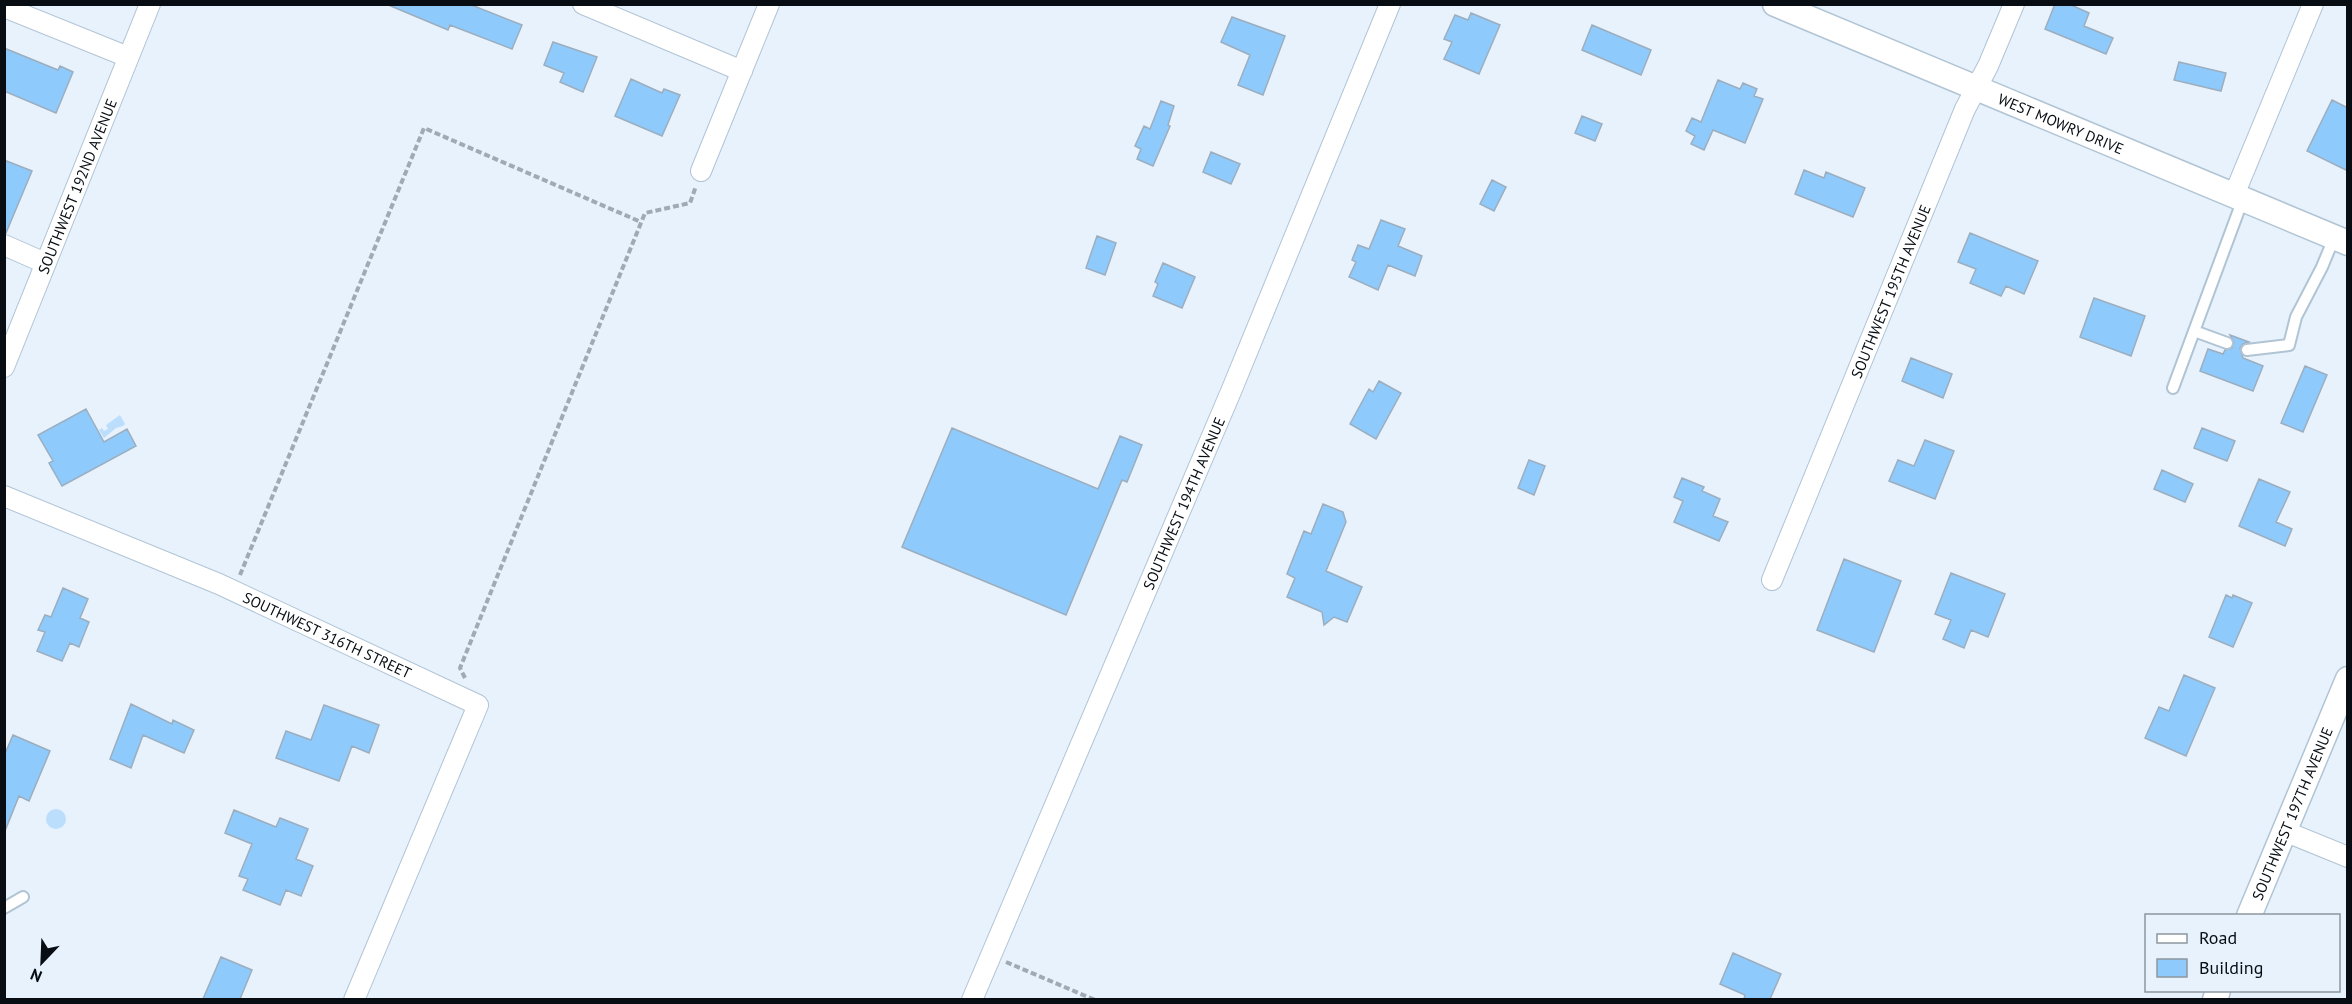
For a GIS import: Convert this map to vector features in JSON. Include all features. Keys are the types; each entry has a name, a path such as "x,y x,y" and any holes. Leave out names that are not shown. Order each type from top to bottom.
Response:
{"street":[{"name":"SOUTHWEST 192ND AVENUE","path":"4,367 150,4"},
{"path":"583,4 742,71"},
{"path":"701,171 769,4"},
{"name":"SOUTHWEST 194TH AVENUE","path":"972,999 1232,389 1390,4"},
{"name":"WEST MOWRY DRIVE","path":"1775,4 2341,241"},
{"name":"SOUTHWEST 195TH AVENUE","path":"1772,580 1965,109 1988,66 2014,4"},
{"path":"2239,197 2313,4"},
{"path":"4,7 128,57"},
{"path":"4,245 45,263"},
{"name":"SOUTHWEST 316TH STREET","path":"4,496 233,591 478,705"},
{"name":"SOUTHWEST 197TH AVENUE","path":"2249,914 2348,679"},
{"path":"354,999 478,705"},
{"path":"2284,831 2348,857"}],"lane":[{"path":"2173,387 2239,197"},
{"path":"2247,350 2289,345 2296,317 2322,267 2341,241"},
{"path":"2194,331 2227,343"},
{"path":"4,908 23,897"}],"path":[{"path":"233,591 424,129 641,222"},
{"path":"478,705 460,668 641,222 645,213 690,203 701,171"},
{"path":"991,956 1095,999"}],"water":[{"path":"120,415 125,424 104,438 99,430 108,429 106,425"},
{"path":"56,809 63,812 66,819 63,826 56,829 49,826 46,819 49,812"}],"building":[{"path":"386,4 469,4 522,25 512,49 450,25 448,30"},
{"path":"2055,4 2069,4 2089,13 2084,26 2113,38 2106,54 2045,29"},
{"path":"1471,13 1500,25 1479,74 1444,59 1452,42 1444,39 1455,15 1468,20"},
{"path":"1232,17 1285,36 1263,95 1238,85 1250,55 1221,42"},
{"path":"1592,25 1651,50 1641,75 1582,50"},
{"path":"553,42 597,57 583,92 560,82 564,73 544,65"},
{"path":"4,48 58,70 60,66 73,72 56,113 4,91"},
{"path":"2179,62 2226,73 2221,91 2174,80"},
{"path":"631,79 662,93 664,89 680,95 662,136 615,116"},
{"path":"1718,80 1740,89 1743,83 1757,89 1754,96 1763,99 1745,143 1713,130 1704,150 1691,144 1695,136 1686,131 1692,118 1701,122"},
{"path":"2332,100 2348,108 2348,171 2307,151"},
{"path":"1161,101 1174,106 1168,125 1170,126 1153,166 1137,159 1141,149 1135,146 1144,126 1150,129"},
{"path":"1582,116 1602,124 1595,141 1575,133"},
{"path":"1211,152 1240,164 1231,184 1203,172"},
{"path":"4,160 32,171 6,233 4,233"},
{"path":"1804,170 1824,178 1826,172 1865,188 1853,217 1795,194"},
{"path":"1492,180 1506,187 1494,211 1480,204"},
{"path":"1381,220 1405,229 1398,246 1422,256 1415,276 1388,265 1378,290 1349,277 1356,262 1352,260 1358,245 1369,249"},
{"path":"1970,233 2038,261 2024,294 2006,286 2001,296 1970,283 1976,269 1958,262"},
{"path":"1097,236 1116,243 1105,275 1086,268"},
{"path":"1163,263 1195,277 1182,308 1153,296 1158,284 1155,282"},
{"path":"2094,298 2145,316 2131,356 2080,337"},
{"path":"2230,335 2249,342 2240,348 2243,358 2263,366 2253,391 2200,371 2208,349 2223,354 2225,350 2232,348 2234,342"},
{"path":"1911,358 1952,374 1943,398 1902,381"},
{"path":"2305,366 2327,375 2303,432 2281,423"},
{"path":"1379,381 1401,393 1376,439 1350,424 1369,389 1373,392"},
{"path":"86,409 104,442 127,429 136,446 62,486 49,463 53,461 38,435"},
{"path":"952,428 1098,489 1120,436 1142,445 1127,482 1122,480 1066,615 902,547"},
{"path":"2202,428 2235,441 2227,461 2194,448"},
{"path":"1925,440 1954,451 1935,499 1889,481 1898,460 1914,466"},
{"path":"1529,460 1545,466 1534,495 1518,488"},
{"path":"2162,470 2193,484 2185,502 2154,489"},
{"path":"1682,478 1704,487 1702,491 1720,499 1713,516 1728,522 1719,541 1674,522 1683,501 1674,497"},
{"path":"2259,479 2290,492 2276,522 2292,529 2285,546 2239,526"},
{"path":"1323,504 1343,512 1346,522 1326,571 1362,587 1347,622 1334,617 1324,625 1322,612 1287,597 1295,578 1287,574 1304,531 1311,534"},
{"path":"1844,559 1901,581 1874,652 1817,630"},
{"path":"1951,573 2005,594 1988,637 1971,630 1964,648 1943,639 1951,620 1935,614"},
{"path":"63,588 88,599 80,618 89,622 79,647 70,643 62,661 37,651 45,632 38,630 45,615 51,617"},
{"path":"2226,595 2232,598 2233,595 2252,603 2233,647 2209,637"},
{"path":"2184,675 2215,688 2186,756 2145,738 2159,707 2169,711"},
{"path":"131,704 172,724 173,720 194,730 184,753 143,735 131,768 110,759"},
{"path":"324,705 379,725 369,753 352,746 339,781 276,758 286,731 311,740"},
{"path":"13,735 50,751 29,801 19,796 5,831 4,756"},
{"path":"234,810 276,827 280,818 308,829 296,859 313,866 301,896 286,890 280,905 243,890 248,879 239,876 252,844 225,833"},
{"path":"1733,953 1781,974 1770,999 1744,999 1745,995 1720,984"},
{"path":"221,957 252,970 240,999 203,999"}]}
